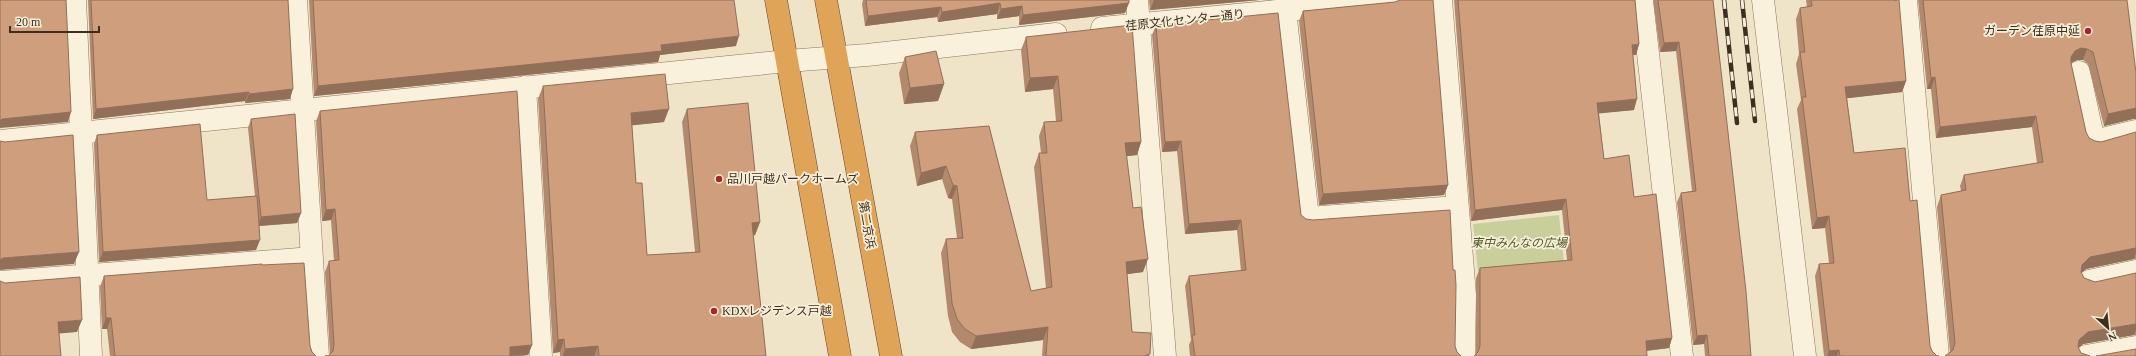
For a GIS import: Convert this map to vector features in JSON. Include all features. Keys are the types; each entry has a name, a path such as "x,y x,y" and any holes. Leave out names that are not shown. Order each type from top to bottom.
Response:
{"highway":[{"path":"776,0 840,356"},
{"name":"第二京浜","path":"826,0 891,356"}],"street":[{"path":"75,0 86,275 91,356"},
{"path":"296,0 318,356"},
{"path":"1137,0 1166,356"},
{"name":"荏原文化センター通り","path":"0,141 81,134 787,61 867,55 1139,24 1285,10 1320,4 1390,0"},
{"path":"1440,0 1465,295 1464,356"},
{"path":"1642,0 1682,356"},
{"path":"1763,0 1805,356"},
{"path":"1906,0 1938,356"},
{"path":"1285,10 1308,218 1457,207"},
{"path":"2079,72 2094,141 2136,131"},
{"path":"525,87 541,356"},
{"path":"0,282 312,258"},
{"path":"2089,281 2136,271"},
{"path":"2086,356 2136,347"}],"green space":[{"name":"東中みんなの広場","path":"1559,215 1564,263 1478,272 1473,224"}],"building":[{"path":"0,0 66,0 71,112 2,119 0,121"},
{"path":"91,0 288,0 293,89 249,94 249,92 96,109"},
{"path":"313,0 734,0 739,36 661,45 662,51 318,86"},
{"path":"866,0 1129,0 1129,3 1023,15 1022,6 1001,9 1000,3 942,12 941,7 868,16"},
{"path":"1400,0 1433,0 1448,185 1323,194 1303,11 1395,2"},
{"path":"1458,0 1635,0 1639,44 1632,45 1637,99 1597,103 1604,159 1629,155 1634,197 1656,194 1672,338 1646,341 1647,356 1474,356 1478,352 1480,346 1480,268 1572,260 1566,199 1475,210"},
{"path":"1658,0 1713,0 1746,291 1751,356 1709,356 1707,335 1697,336 1681,193 1696,191 1679,42 1664,43"},
{"path":"1811,0 1899,0 1906,81 1845,87 1854,153 1905,148 1910,201 1917,200 1930,346 1932,351 1937,356 1840,356 1839,350 1829,351 1819,264 1834,263 1829,216 1817,218 1802,97 1806,97 1800,52 1805,52 1800,8 1812,6"},
{"path":"1923,0 2127,0 2136,73 2136,108 2108,114 2093,52 2081,48 2075,51 2071,57 2086,132 2089,138 2101,142 2136,132 2136,248 2090,257 2082,265 2081,272 2084,278 2095,282 2136,273 2136,324 2088,332 2079,340 2078,347 2081,353 2090,356 1945,356 1953,350 1955,343 1941,195 1966,190 1964,175 2043,162 2036,116 1940,127 1935,77 1931,78"},
{"path":"1278,13 1301,215 1306,219 1313,220 1450,210 1453,270 1455,270 1456,285 1455,346 1457,352 1461,356 1195,356 1192,335 1195,335 1189,276 1246,270 1241,220 1189,224 1181,141 1165,142 1156,25"},
{"path":"1132,25 1141,142 1125,143 1133,208 1141,207 1148,259 1126,262 1132,332 1151,333 1150,354 1144,356 1046,356 1048,327 976,336 965,329 957,319 952,303 946,239 963,238 957,186 953,185 946,166 921,173 915,132 989,126 1031,291 1052,287 1039,153 1047,153 1044,122 1062,121 1058,76 1030,78 1026,37"},
{"path":"936,51 944,84 910,88 905,57"},
{"path":"665,74 669,109 631,113 636,183 642,183 647,255 700,252 687,109 748,103 760,222 752,223 766,356 599,356 598,346 565,349 564,339 558,340 543,86"},
{"path":"517,91 532,345 510,347 510,356 328,356 333,351 334,344 329,261 339,260 335,209 326,210 320,111"},
{"path":"295,114 301,213 261,217 251,119"},
{"path":"200,124 207,200 257,196 260,240 103,252 97,135"},
{"path":"73,135 79,252 3,258 0,260 0,141 5,142"},
{"path":"304,263 310,346 312,352 316,356 115,356 111,318 106,318 104,276 262,264"},
{"path":"80,277 82,320 58,322 61,356 0,356 0,281 5,283"},
{"path":"2136,349 2136,356 2096,356"}],"railway":[{"path":"1724,0 1737,123"},
{"path":"1742,0 1755,121"}],"place":[{"name":"ガーデン荏原中延","path":"2088,31"},
{"name":"品川戸越パークホームズ","path":"719,179"},
{"name":"KDXレジデンス戸越","path":"714,311"}]}
